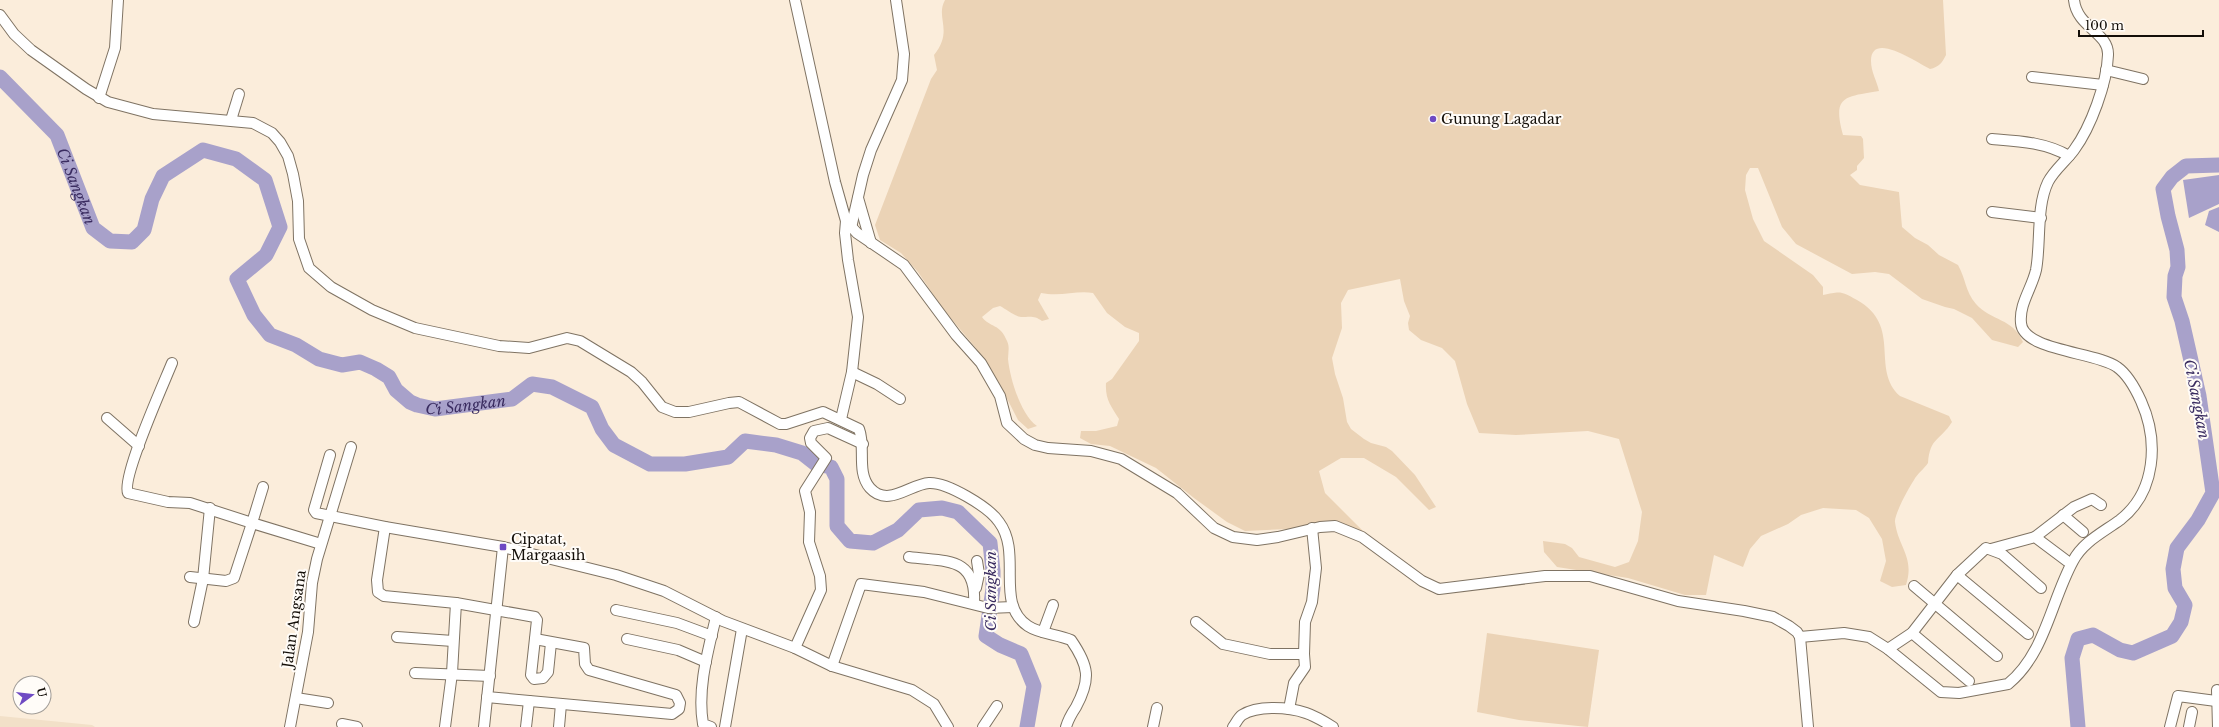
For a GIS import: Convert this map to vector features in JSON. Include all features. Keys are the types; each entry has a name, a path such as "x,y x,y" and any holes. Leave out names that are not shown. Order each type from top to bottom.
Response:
{"street":[{"path":"101,92 115,48 118,0"},
{"path":"795,0 835,182 849,224 871,244 904,266 956,335 981,362 1000,396 1007,423 1024,439 1041,446 1091,451 1121,459 1177,493 1214,528 1233,536 1257,540 1278,537 1312,528 1335,526 1362,537 1412,574 1439,589 1545,576 1590,576 1678,601 1773,617 1789,626 1800,637 1808,727"},
{"path":"842,412 852,372 858,317 844,233 849,224 858,198 871,150 902,80 904,54 896,0"},
{"path":"1800,637 1818,634 1853,633 1869,637 1888,649 1941,692 1960,693 2008,684 2015,678 2038,644 2056,606 2070,568 2082,546 2121,519 2137,504 2145,487 2152,462 2149,429 2142,402 2121,371 2115,365 2087,355 2040,343 2030,337 2022,327 2022,313 2036,271 2041,218 2047,184 2069,156 2085,132 2103,85 2106,70 2108,54 2105,43 2102,38 2081,19 2077,13 2074,0"},
{"path":"0,16 14,34 31,50 132,110 231,120 259,125 272,133 280,142 288,156 297,190 299,238 309,268 331,287 372,310 415,328 499,346 529,348 567,338 580,341 631,372 642,382 662,407 675,412 690,412 734,402 746,404 770,420 783,424 819,413 842,412 859,429 863,444 863,470 870,488 878,494 890,496 921,484 936,483 953,490 982,506 999,522 1009,548 1011,561 1009,586 1013,607 1027,626 1045,627 1071,640 1084,665 1087,678 1085,690 1066,727"},
{"path":"2106,70 2143,79"},
{"path":"2032,77 2103,85"},
{"path":"231,120 240,94"},
{"path":"1992,139 2033,143 2057,149 2069,156"},
{"path":"858,198 871,244"},
{"path":"1992,212 2041,218"},
{"path":"172,363 131,467 126,489 128,493 168,502 190,503 210,508 321,544"},
{"path":"852,372 877,384 900,399"},
{"path":"107,418 139,446"},
{"path":"795,648 821,590 820,576 809,542 810,512 805,491 826,460 811,443 810,438 814,431 828,428 863,444"},
{"name":"Jalan Angsana","path":"290,727 308,632 312,583 321,544 351,447"},
{"path":"330,455 314,510 330,516 385,527 503,547 616,575 664,591 742,629 795,648 832,666 898,685 924,696 940,711 948,727"},
{"path":"190,577 226,581 234,578 263,487"},
{"path":"1888,649 1912,633 1957,575 1983,550 2035,537 2063,515 2088,500 2095,499 2101,505"},
{"path":"194,622 203,578 210,508"},
{"path":"2063,515 2084,532"},
{"path":"385,527 377,580 378,592 384,596 456,603 536,618 531,676 534,679 543,678 548,672 551,643"},
{"path":"1290,705 1294,684 1305,667 1305,622 1312,602 1316,568 1312,528"},
{"path":"2035,537 2067,561"},
{"path":"484,727 503,547"},
{"path":"1991,549 2002,554 2041,588"},
{"path":"909,557 957,564 967,570 972,579 975,590"},
{"path":"974,604 975,590 979,574 977,561"},
{"path":"1957,575 2028,634"},
{"path":"832,666 861,584 924,592 991,609 1013,607"},
{"path":"1914,586 1997,656"},
{"path":"445,727 452,674 456,603"},
{"path":"1045,627 1053,605"},
{"path":"616,610 677,623 712,636"},
{"path":"711,727 703,724 701,716 706,662 716,617"},
{"path":"1196,622 1223,644 1270,654 1304,654"},
{"path":"726,727 742,629"},
{"path":"1912,633 1969,681"},
{"path":"397,637 453,641"},
{"path":"487,697 672,714 679,709 680,703 676,695 590,670 585,664 584,648 535,640"},
{"path":"627,640 678,650 706,662"},
{"path":"415,673 490,676"},
{"path":"2170,727 2178,696 2216,695 2218,727"},
{"path":"296,698 328,703"},
{"path":"526,727 528,701"},
{"path":"559,727 562,704"},
{"path":"1233,727 1240,716 1248,712 1290,705 1333,727"},
{"path":"983,727 997,706"},
{"path":"1153,727 1157,708"},
{"path":"2189,727 2192,712"},
{"path":"342,724 357,727"}],"shaded area":[{"path":"945,0 1943,0 1946,55 1940,64 1930,69 1906,56 1887,49 1879,48 1873,52 1871,61 1879,91 1850,97 1844,100 1841,105 1839,112 1843,135 1861,136 1863,139 1864,158 1857,166 1857,170 1850,175 1860,185 1899,192 1902,227 1915,238 1928,245 1939,255 1958,265 1972,299 1976,304 1988,314 2014,328 2023,342 2018,347 1992,340 1972,318 1954,309 1922,299 1889,274 1875,272 1852,274 1796,244 1782,227 1758,168 1750,168 1746,175 1745,190 1753,219 1764,241 1813,275 1823,287 1823,295 1837,292 1844,293 1871,310 1879,322 1883,335 1885,361 1891,385 1900,396 1949,416 1952,422 1933,444 1928,463 1912,484 1902,501 1895,518 1899,538 1907,559 1908,575 1906,585 1892,587 1880,581 1886,561 1882,539 1869,518 1856,510 1823,508 1801,515 1788,524 1761,536 1750,549 1743,567 1714,555 1706,595 1685,595 1628,578 1557,567 1544,552 1543,541 1565,544 1572,548 1579,557 1615,567 1629,562 1638,541 1642,512 1619,439 1588,431 1516,435 1479,433 1467,404 1455,361 1442,348 1421,340 1409,330 1408,323 1410,316 1404,301 1400,279 1348,290 1341,303 1342,328 1332,358 1335,374 1343,398 1347,422 1351,429 1371,443 1386,447 1392,451 1415,475 1436,507 1429,510 1396,477 1364,458 1341,458 1319,471 1325,493 1364,532 1331,523 1288,529 1245,531 1227,522 1156,468 1110,446 1091,444 1080,438 1081,431 1096,431 1117,426 1119,419 1106,394 1106,383 1112,379 1139,341 1139,333 1125,327 1107,313 1093,293 1041,293 1038,300 1049,319 1042,321 1034,317 1018,316 1000,306 993,308 982,317 988,323 1001,331 1008,343 1009,367 1017,396 1026,414 1037,426 1028,429 1018,420 998,381 975,347 943,309 918,272 901,253 880,240 875,225 931,79 937,70 934,55 943,38 944,31 942,7"},
{"path":"2219,175 2219,204 2189,218 2183,180"},
{"path":"2219,207 2219,232 2205,225 2209,211"},
{"path":"1487,633 1599,650 1588,727 1519,720 1477,712"},
{"path":"0,716 92,725 95,727 0,727"}],"waterway":[{"name":"Ci Sangkan","path":"0,77 57,135 93,228 110,241 132,242 144,230 152,199 163,176 203,150 236,159 265,180 280,227 266,255 237,279 254,315 270,335 296,345 319,359 342,365 360,362 376,369 389,377 396,390 410,402 435,409 512,399 532,384 552,387 592,407 602,429 614,445 650,464 685,464 728,457 745,441 776,445 802,453 816,464 831,467 837,479 837,526 850,541 873,543 898,530 919,510 942,508 958,512 990,543 993,589 986,636 1000,645 1021,654 1034,686 1027,727"},
{"name":"Ci Sangkan","path":"2078,727 2072,658 2078,639 2093,635 2120,650 2133,653 2172,636 2181,622 2185,605 2175,588 2173,569 2177,548 2198,520 2213,493 2199,396 2182,321 2174,297 2175,276 2178,267 2177,250 2163,189 2172,177 2186,166 2219,165"}],"place":[{"name":"Gunung Lagadar","path":"1433,119"},
{"name":"Cipatat, Margaasih","path":"503,547"}]}
